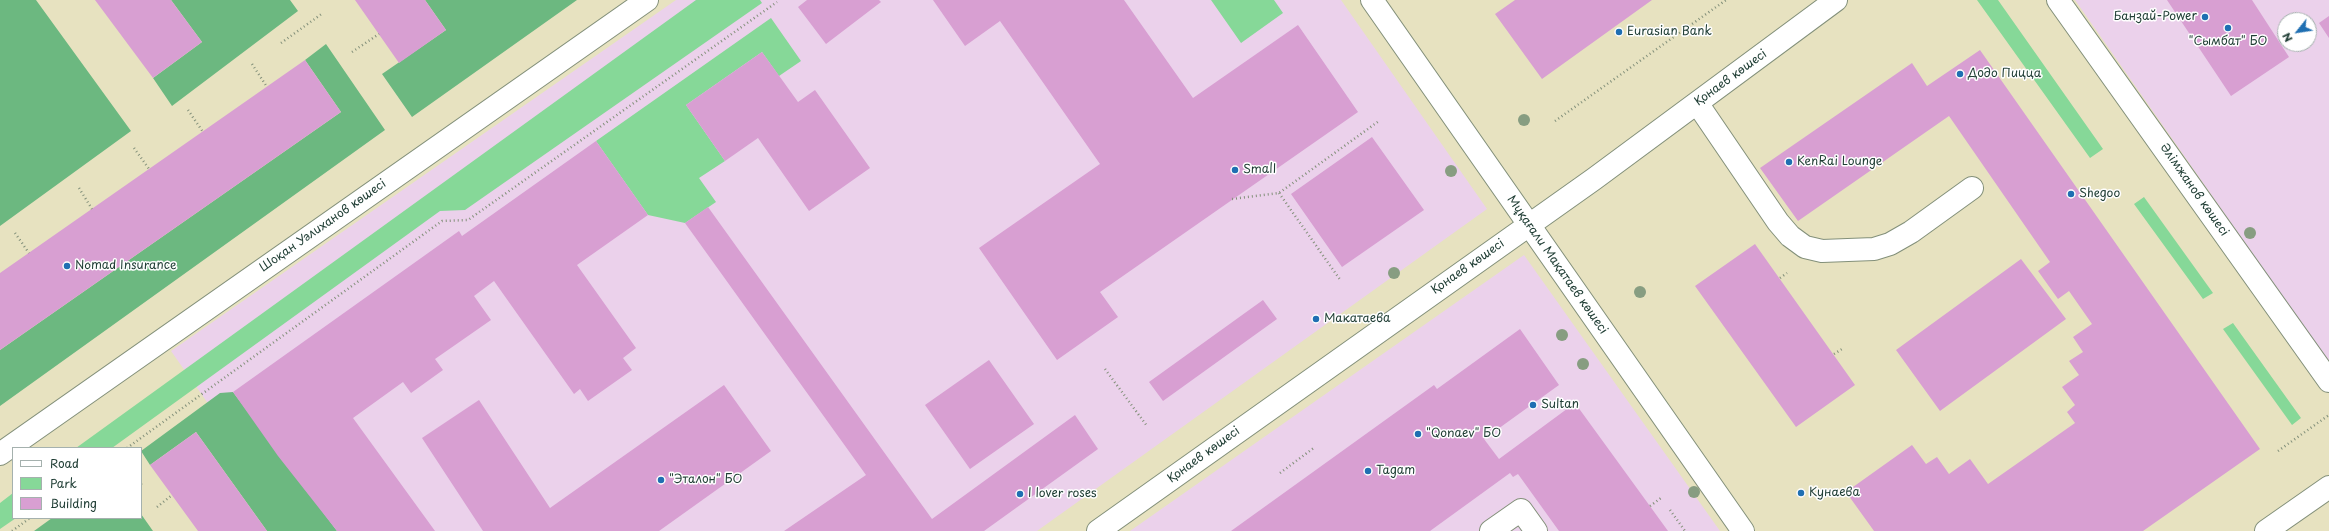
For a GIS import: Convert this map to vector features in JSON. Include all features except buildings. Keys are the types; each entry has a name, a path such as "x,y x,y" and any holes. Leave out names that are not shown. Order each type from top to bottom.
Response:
{"street":[{"name":"Шоқан Уәлиханов көшесі","path":"0,454 647,0"},
{"name":"Мұқағали Мақатаев көшесі","path":"1372,0 1743,531"},
{"name":"Қонаев көшесі","path":"1098,531 1697,103 1836,0"},
{"name":"Әлімжанов көшесі","path":"2058,0 2329,381"},
{"path":"1697,103 1778,222 1790,236 1805,247 1822,251 1874,249 1890,244 1911,232 1972,188"},
{"path":"2266,531 2329,487"},
{"path":"1491,531 1521,510 1536,531"}],"path":[{"path":"1555,121 1726,0"},
{"path":"128,447 442,221 468,220 777,2"},
{"path":"281,43 323,13"},
{"path":"352,52 379,34"},
{"path":"252,64 267,87"},
{"path":"188,110 203,132"},
{"path":"1232,199 1279,194 1379,121"},
{"path":"134,148 149,169"},
{"path":"79,188 92,209"},
{"path":"1279,194 1341,281"},
{"path":"15,233 29,253"},
{"path":"1780,278 1787,273"},
{"path":"1834,354 1842,349"},
{"path":"1105,368 1147,426"},
{"path":"2278,451 2329,414"},
{"path":"1280,473 1315,447"},
{"path":"157,507 172,495"},
{"path":"1650,506 1661,498"},
{"path":"1670,510 1685,531"},
{"path":"12,531 29,519"}],"shaded area":[{"path":"676,0 1341,0 1487,209 1037,531 298,531 171,351"},
{"path":"2075,0 2329,0 2329,363"},
{"path":"1524,255 1720,531 1130,531"}],"green space":[{"path":"0,0 36,0 131,131 0,226"},
{"path":"171,0 290,0 298,11 172,106 153,78 202,42"},
{"path":"425,0 577,0 412,117 382,74 446,30"},
{"path":"696,0 760,0 762,3 465,210 440,211 113,447 77,447"},
{"path":"1211,0 1274,0 1283,13 1241,43"},
{"path":"1977,0 1998,0 2103,149 2090,158"},
{"path":"771,18 801,61 779,76 762,52 686,105 725,161 699,178 716,202 685,223 648,215 596,141"},
{"path":"326,44 385,130 0,406 0,350 341,112 305,60"},
{"path":"2144,197 2213,293 2203,299 2134,204"},
{"path":"2233,323 2301,418 2292,425 2223,329"},
{"path":"233,392 337,531 267,531 196,432 150,465 142,450 220,393"},
{"path":"12,494 12,519 15,519 0,529 0,503"},
{"path":"142,515 153,531 34,531 51,519 142,519"}],"place":[{"name":"Банзай-Power","path":"2205,17"},
{"name":"\"Сымбат\" БО","path":"2228,28"},
{"name":"Eurasian Bank","path":"1619,32"},
{"name":"Додо Пицца","path":"1960,74"},
{"name":"KenRai Lounge","path":"1789,162"},
{"name":"Small","path":"1235,170"},
{"name":"Shegoo","path":"2071,194"},
{"name":"Nomad Insurance","path":"67,266"},
{"name":"Макатаева","path":"1316,319"},
{"name":"Sultan","path":"1533,405"},
{"name":"\"Qonaev\" БО","path":"1418,434"},
{"name":"Tagam","path":"1368,471"},
{"name":"\"Эталон\" БО","path":"661,480"},
{"name":"Кунаева","path":"1801,493"},
{"name":"I lover roses","path":"1020,494"}]}
